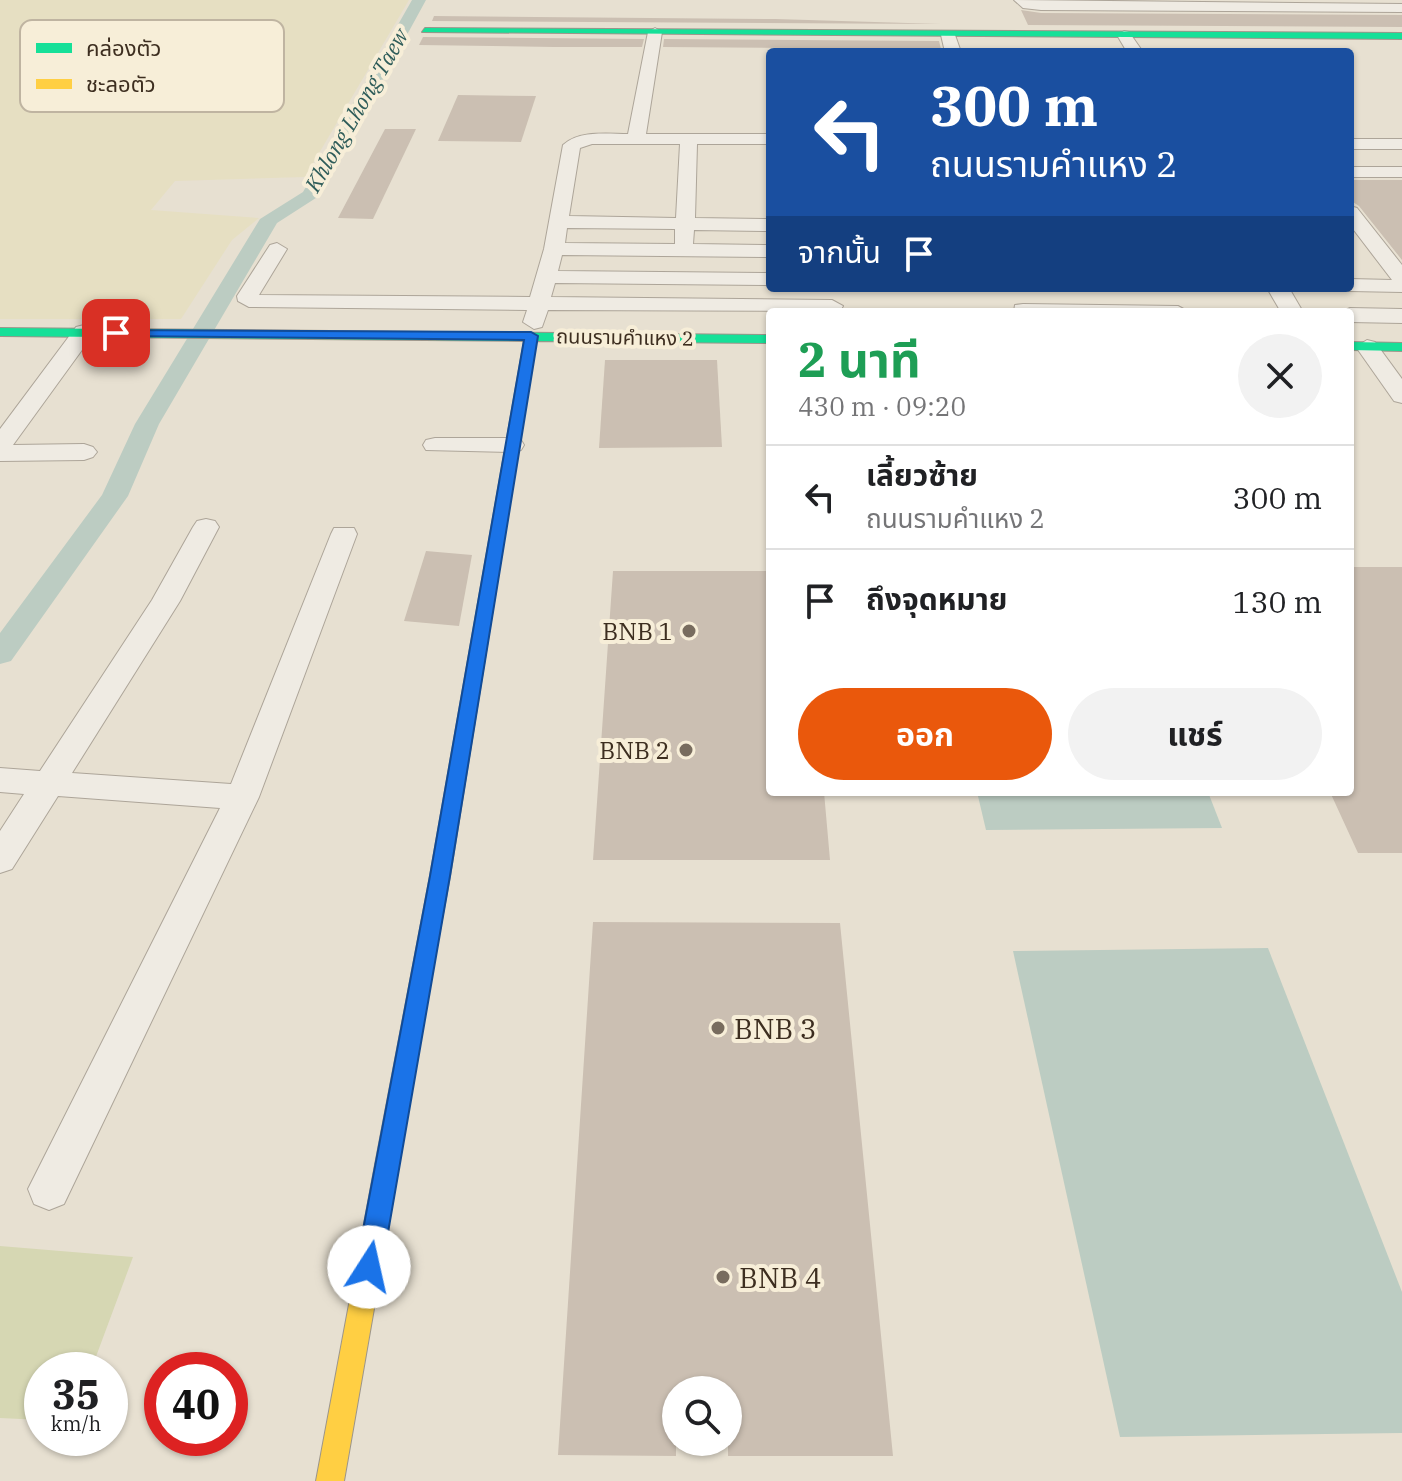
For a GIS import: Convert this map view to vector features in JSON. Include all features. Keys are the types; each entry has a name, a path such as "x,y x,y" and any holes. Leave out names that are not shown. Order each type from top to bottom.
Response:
{"street":[{"path":"1021,0 1028,5 1041,6 1402,8"},
{"path":"425,30 655,32 951,43 1124,35 1402,36"},
{"path":"636,139 655,32"},
{"path":"1124,35 1132,48"},
{"path":"678,338 683,306 689,138"},
{"path":"330,1481 438,888 531,336 554,249 572,145 591,139 766,139"},
{"path":"1354,144 1402,144"},
{"path":"1354,172 1402,172"},
{"path":"1354,217 1402,279"},
{"path":"558,222 766,225"},
{"path":"277,249 248,296 249,301 683,306 832,302"},
{"path":"554,249 766,251"},
{"path":"547,277 766,279"},
{"path":"1354,285 1402,286"},
{"path":"1354,315 1402,316"},
{"name":"ถนนรามคำแหง 2","path":"0,332 531,336 580,340 766,339"},
{"path":"0,446 84,332"},
{"path":"1358,346 1402,347"},
{"path":"1358,346 1402,396"},
{"path":"435,445 512,445"},
{"path":"0,453 84,452"},
{"path":"0,859 166,601 206,527"},
{"path":"49,1189 242,797 344,534"},
{"path":"0,780 242,797"}],"shaded area":[{"path":"0,0 409,0 305,177 175,181 151,210 259,218 232,240 181,319 0,319"},
{"path":"978,796 1210,796 1222,828 986,830"},
{"path":"1268,948 1402,1292 1402,1433 1120,1437 1013,951"}],"green space":[{"path":"0,1246 133,1257 98,1352 24,1352 24,1419 0,1418"}],"building":[{"path":"1021,10 1041,13 1402,15 1402,27 1028,25"},
{"path":"434,16 775,19 941,24 432,21"},
{"path":"423,37 644,39 642,47 419,45"},
{"path":"664,39 939,41 941,48 802,48 663,47"},
{"path":"458,95 536,96 521,142 438,141"},
{"path":"385,129 416,129 373,219 338,218"},
{"path":"1354,180 1402,180 1402,260 1354,203"},
{"path":"605,360 717,360 722,447 599,448"},
{"path":"426,551 472,555 459,626 404,621"},
{"path":"1354,567 1402,567 1402,853 1358,853 1332,796 1354,796"},
{"path":"613,571 766,571 766,796 824,796 830,860 593,860"},
{"path":"593,922 840,923 893,1456 742,1456 742,1376 662,1376 662,1456 558,1455"}],"waterway":[{"name":"Khlong Lhong Taew","path":"0,654 115,496 147,424 270,219 310,196 419,0"}],"traffic: fast":[{"path":"425,30 1402,36"},
{"path":"0,332 766,339"},
{"path":"387,1165 440,876 531,336"},
{"path":"1354,346 1402,347"}],"traffic: slow":[{"path":"330,1481 387,1165"}],"place":[{"name":"BNB 1","path":"689,631"},
{"name":"BNB 2","path":"686,750"},
{"name":"BNB 3","path":"718,1028"},
{"name":"BNB 4","path":"723,1277"}],"route":[{"path":"116,333 531,336 440,876 369,1267"}]}
